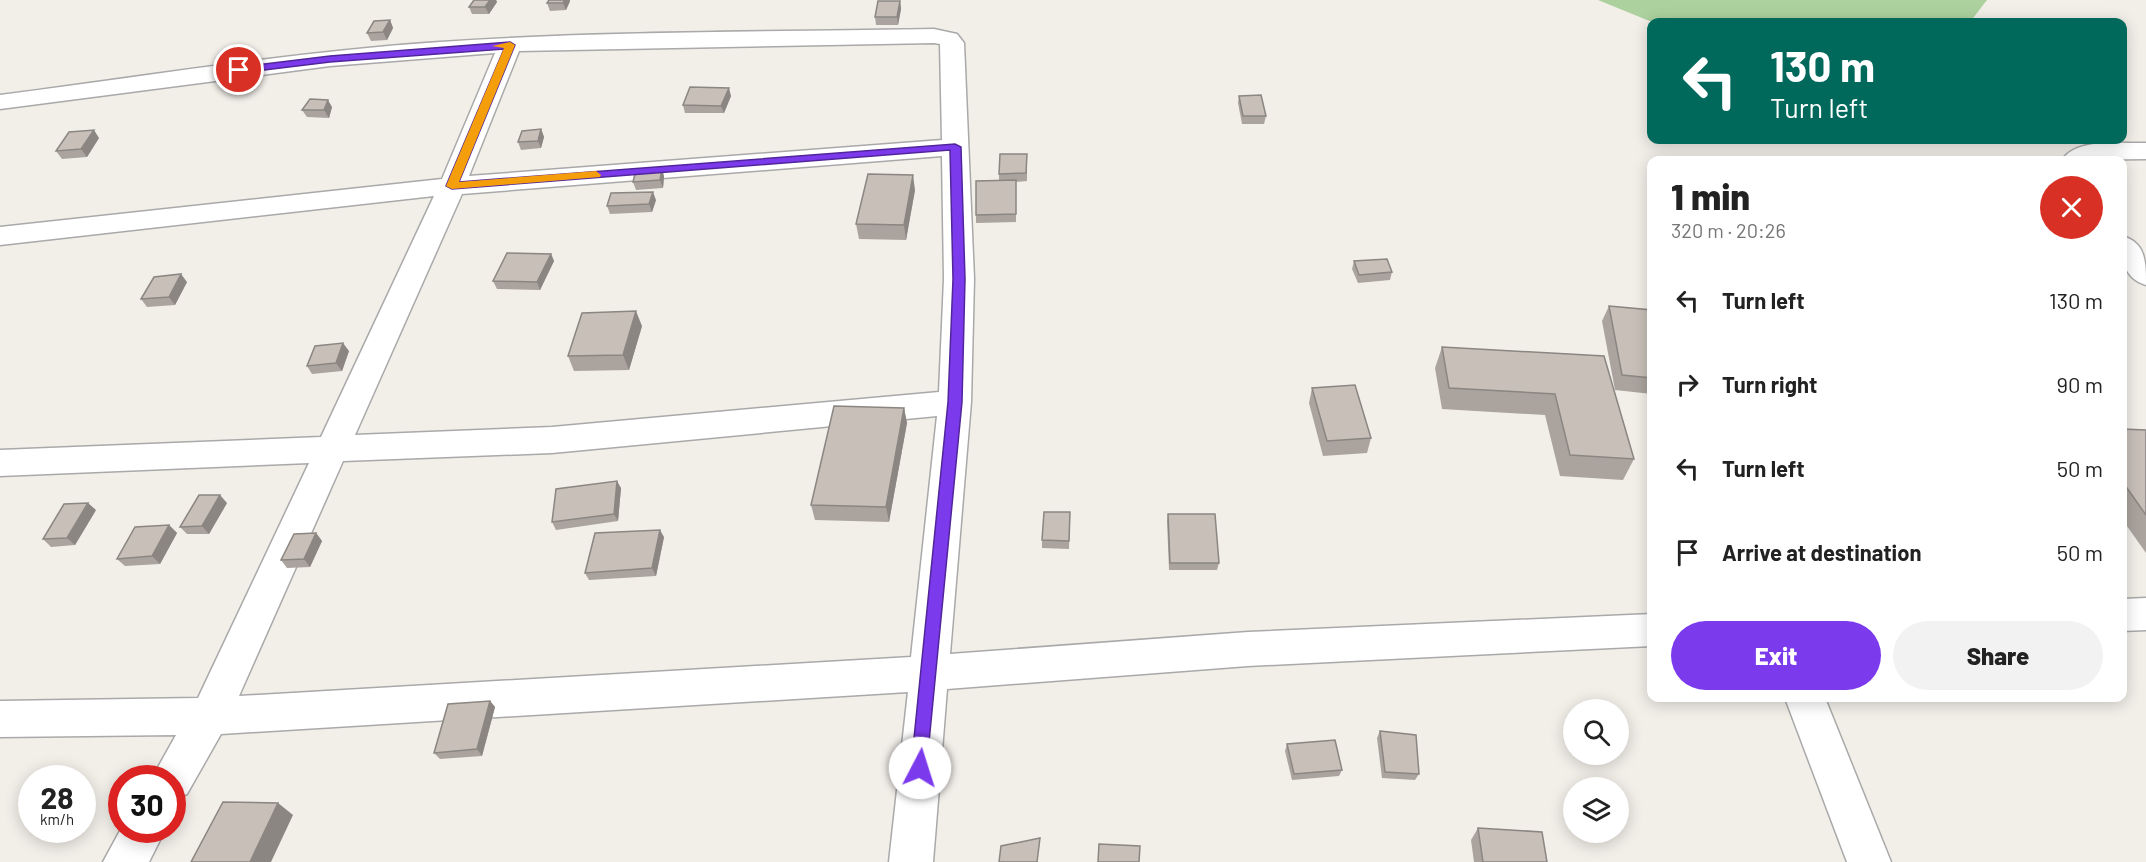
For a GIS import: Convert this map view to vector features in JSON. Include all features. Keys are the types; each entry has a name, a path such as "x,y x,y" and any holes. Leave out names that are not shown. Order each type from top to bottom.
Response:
{"street":[{"path":"0,102 330,59 510,45 942,37 952,43 959,279 955,402 912,862"},
{"path":"181,765 210,716 329,450 452,186 510,45"},
{"path":"0,236 452,186 955,147"},
{"path":"2082,156 2088,153 2146,152"},
{"path":"2127,251 2146,275"},
{"path":"0,463 552,440 955,402"},
{"path":"2127,615 2146,614"},
{"path":"0,719 210,716 928,673 1248,649 1647,630"},
{"path":"1806,702 1869,862"},
{"path":"125,862 136,843"}],"green space":[{"path":"1598,0 1987,0 1973,18 1647,18 1647,20"}],"building":[{"path":"474,0 490,0 485,7 469,7"},
{"path":"549,0 565,0 563,3 547,3"},
{"path":"878,1 900,1 897,17 875,17"},
{"path":"390,20 383,32 367,33 374,21"},
{"path":"690,87 729,88 721,106 683,105"},
{"path":"1261,95 1266,116 1243,116 1239,96"},
{"path":"310,99 328,100 324,110 302,110"},
{"path":"541,129 538,141 518,142 522,131"},
{"path":"94,130 81,149 56,151 69,132"},
{"path":"1000,154 1027,154 1026,173 999,174"},
{"path":"662,168 660,180 633,182 636,170"},
{"path":"868,174 913,175 904,225 856,224"},
{"path":"1016,180 1016,214 976,215 976,181"},
{"path":"653,192 649,204 607,206 611,193"},
{"path":"507,253 551,254 537,282 493,281"},
{"path":"1387,259 1392,272 1359,275 1354,261"},
{"path":"181,274 169,297 141,299 154,277"},
{"path":"1609,306 1647,310 1647,378 1622,375"},
{"path":"636,311 623,355 568,356 582,313"},
{"path":"343,343 336,363 307,366 315,346"},
{"path":"1442,347 1604,356 1634,459 1570,455 1555,394 1449,388"},
{"path":"1355,385 1371,438 1327,441 1312,388"},
{"path":"834,406 904,408 886,507 811,505"},
{"path":"2127,429 2146,430 2146,515 2127,488"},
{"path":"617,481 614,514 552,522 556,489"},
{"path":"199,495 220,495 202,526 180,527"},
{"path":"88,503 67,538 43,539 64,504"},
{"path":"1044,512 1070,512 1069,541 1042,540"},
{"path":"1168,514 1215,514 1219,563 1170,563"},
{"path":"169,525 152,556 117,559 135,527"},
{"path":"660,530 652,568 585,573 595,533"},
{"path":"316,533 304,559 281,560 294,534"},
{"path":"490,701 477,749 434,753 448,704"},
{"path":"1380,731 1416,735 1419,774 1385,772"},
{"path":"1335,740 1342,770 1294,774 1287,744"},
{"path":"223,802 278,803 250,862 191,862"},
{"path":"1478,828 1542,832 1547,862 1483,862"},
{"path":"1040,838 1037,862 999,862 1001,846"},
{"path":"1099,844 1140,846 1139,862 1098,862"}],"slow traffic":[{"path":"496,46 510,45 452,186 596,175"}],"route":[{"path":"239,70 438,49 510,45 452,186 955,147 959,279 955,402 920,768"}]}
